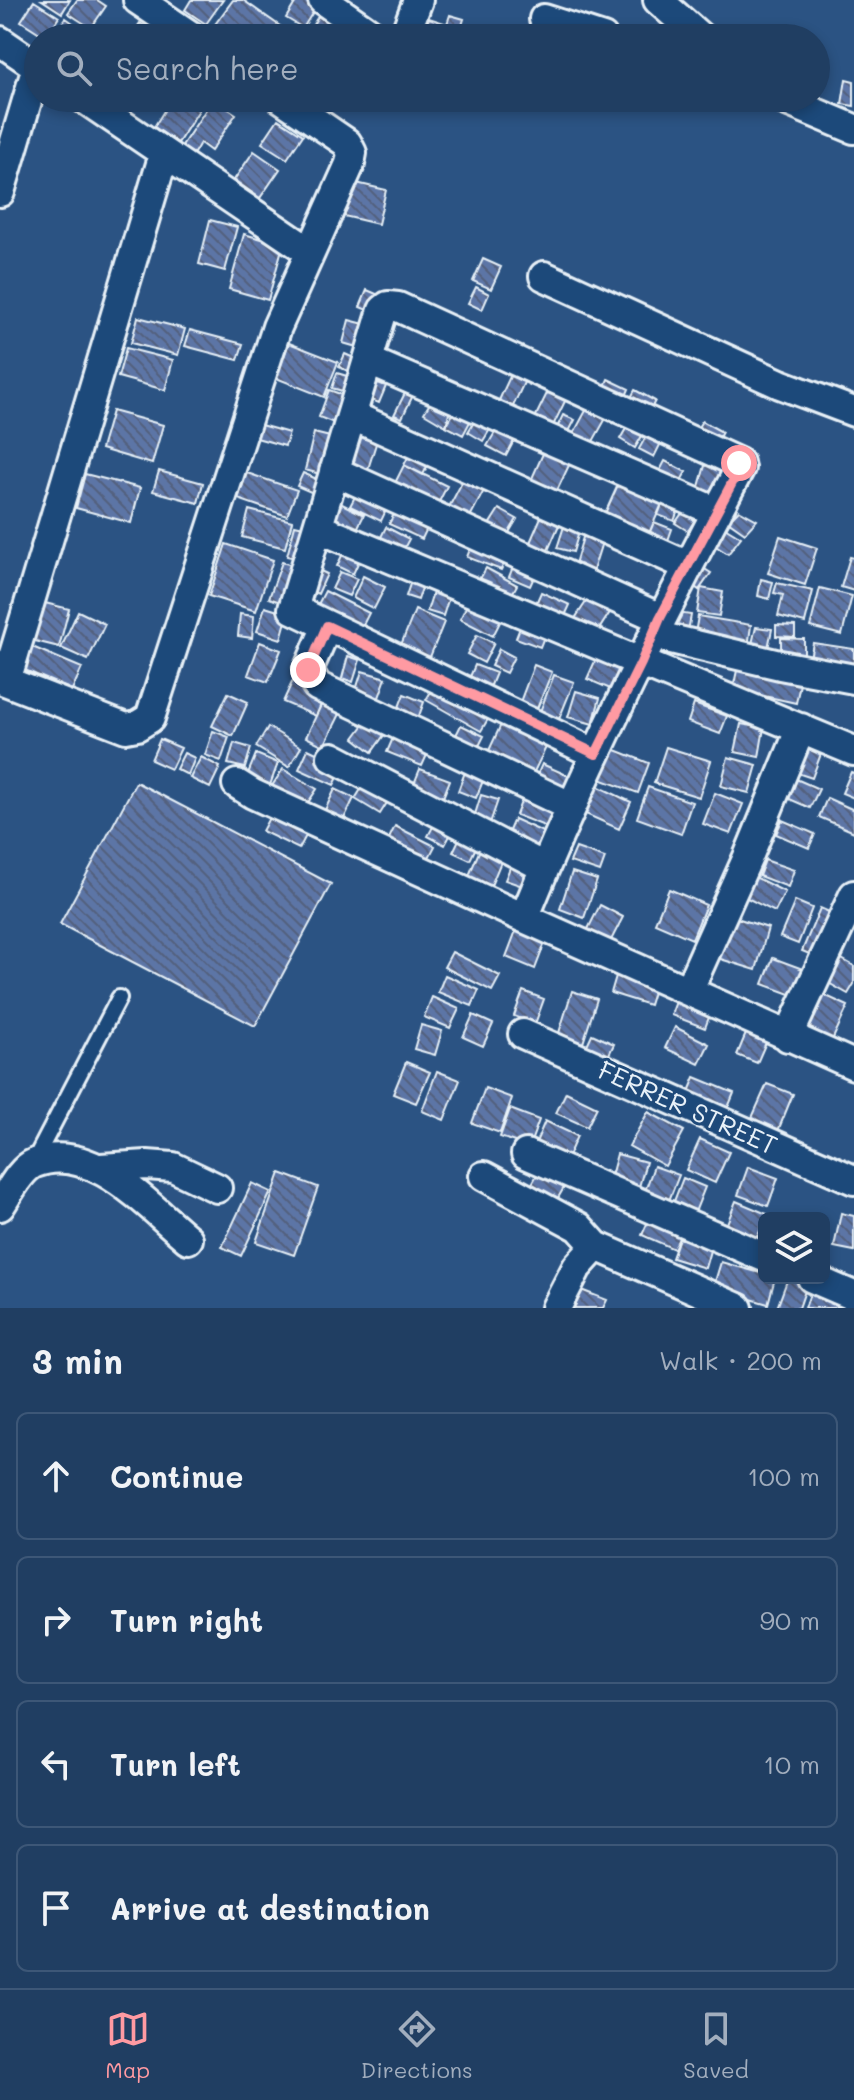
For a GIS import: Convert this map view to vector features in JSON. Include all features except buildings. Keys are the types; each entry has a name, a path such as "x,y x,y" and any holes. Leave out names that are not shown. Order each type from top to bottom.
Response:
{"street":[{"path":"138,0 173,24"},
{"path":"409,24 418,0"},
{"path":"658,0 685,24"},
{"path":"327,1 358,24"},
{"path":"544,19 560,24"},
{"path":"0,41 24,57"},
{"path":"0,192 24,112"},
{"path":"103,112 310,252"},
{"path":"164,154 3,680 126,728 150,718 277,327 350,164 352,153 347,143 302,112"},
{"path":"813,112 854,129"},
{"path":"544,276 780,384 854,412"},
{"path":"524,918 570,806 596,754 641,663 657,626 740,468 735,460 398,307 388,306 383,310 293,609 596,754"},
{"path":"369,361 717,512"},
{"path":"353,416 688,566"},
{"path":"334,471 657,626 780,665 854,679"},
{"path":"318,528 854,751"},
{"path":"327,626 308,670 317,686 570,806"},
{"path":"688,991 801,728"},
{"path":"332,757 544,867"},
{"path":"237,784 368,849 854,1065"},
{"path":"788,1037 854,895"},
{"name":"FERRER STREET","path":"523,1034 854,1180"},
{"path":"526,1154 758,1254"},
{"path":"0,1206 33,1163 72,1158 101,1168 188,1239"},
{"path":"101,1168 173,1167 217,1188"},
{"path":"484,1176 579,1227 596,1246 738,1308"},
{"path":"556,1308 569,1279 596,1246"},
{"path":"826,1284 854,1296"}],"lane":[{"path":"33,1163 119,998"}],"route":[{"path":"308,670 327,626 596,754 660,618 740,468 739,463"}]}
